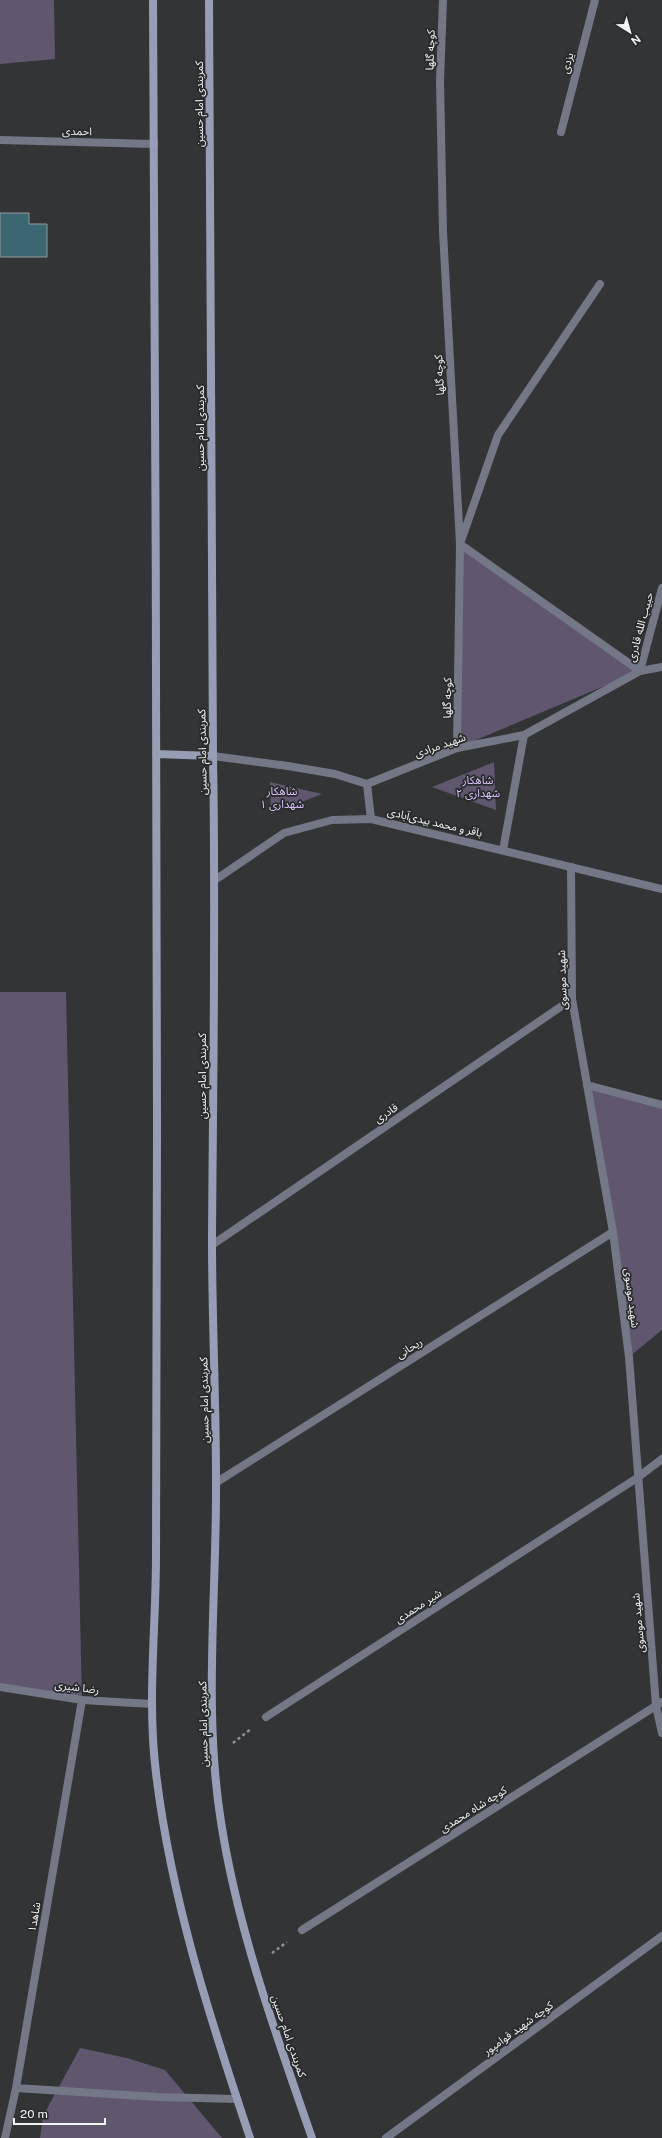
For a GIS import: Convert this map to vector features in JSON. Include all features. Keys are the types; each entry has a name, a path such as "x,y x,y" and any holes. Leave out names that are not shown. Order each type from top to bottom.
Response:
{"main road":[{"path":"153,0 157,1289 156,1572 152,1704 155,1767 165,1839 182,1918 204,1996 250,2138"},
{"name":"کمربندی امام حسین","path":"209,0 215,880 212,1245 216,1482 213,1687 214,1758 221,1822 237,1904 254,1967 312,2138"},
{"path":"156,754 213,756"}],"street":[{"name":"کوچه گلها","path":"442,0 440,81 443,232 460,544 457,748"},
{"name":"یزدی","path":"561,132 595,0"},
{"name":"احمدی","path":"0,140 154,144"},
{"path":"600,284 498,435 460,544 640,671"},
{"name":"حبیب الله قادری","path":"640,671 662,588"},
{"name":"شهید مرادی","path":"367,784 457,748 524,735 640,671 662,667"},
{"path":"503,850 524,735"},
{"path":"213,756 335,774 367,784 371,819"},
{"name":"باقر و محمد بیدی‌آبادی","path":"215,880 284,833 332,820 371,819 662,889"},
{"name":"شهید موسوی","path":"571,867 572,999 613,1232 628,1357 662,1733"},
{"name":"قادری","path":"212,1245 572,999"},
{"path":"587,1085 662,1105"},
{"name":"ریحانی","path":"216,1482 613,1232"},
{"name":"شیر محمدی","path":"266,1717 638,1478 662,1459"},
{"name":"رضا شیری","path":"0,1687 82,1700 152,1704"},
{"name":"شاهد۱","path":"5,2138 16,2088 82,1700"},
{"name":"کوچه شاه محمدی","path":"302,1930 659,1704"},
{"name":"کوچه شهید قوامپور","path":"386,2138 662,1936"},
{"path":"16,2088 158,2097 237,2099"}],"path":[{"path":"214,1758 266,1717"},
{"path":"254,1967 302,1930"}],"green space":[{"path":"0,0 54,0 55,59 0,64"},
{"path":"460,544 640,671 457,748"},
{"name":"شاهکار شهداری ۲","path":"494,762 496,810 432,787"},
{"name":"شاهکار شهداری ۱","path":"270,782 322,794 271,814"},
{"path":"0,992 66,992 82,1700 0,1687"},
{"path":"587,1085 662,1105 662,1330 629,1357"},
{"path":"80,2048 127,2058 165,2070 222,2138 40,2138 43,2116"}],"building":[{"path":"0,213 29,213 29,224 47,224 47,257 0,257"}]}
